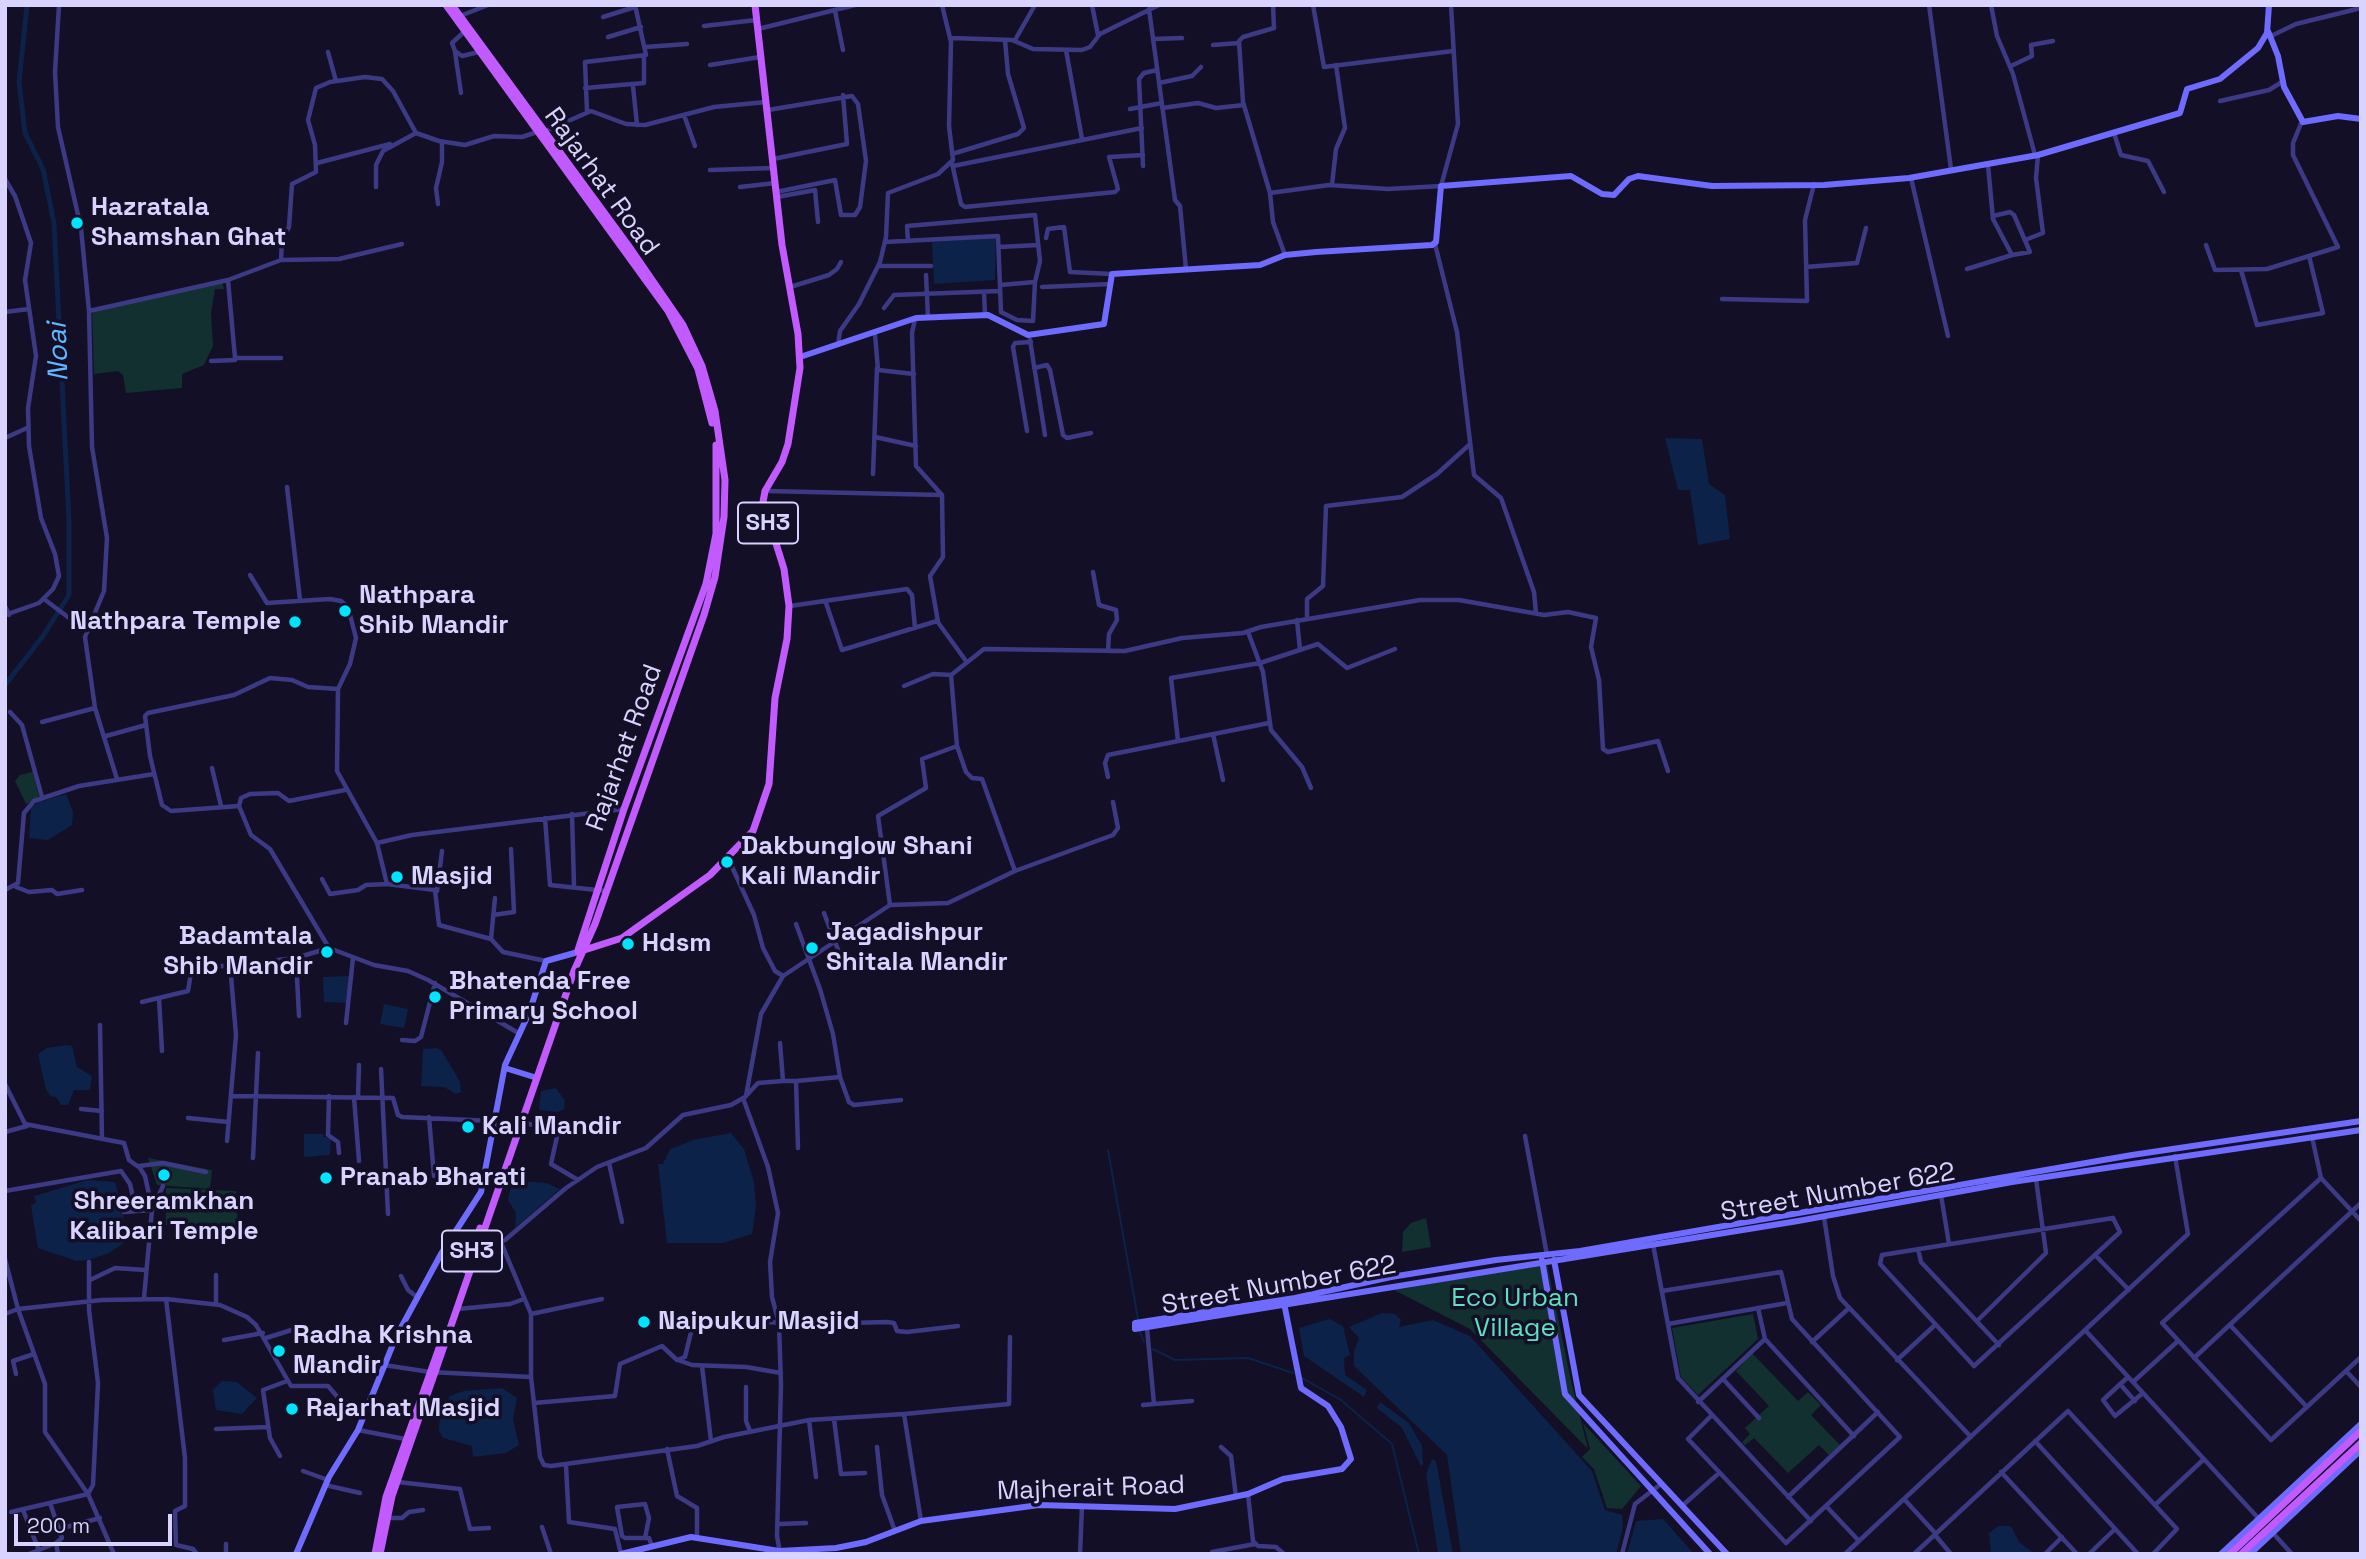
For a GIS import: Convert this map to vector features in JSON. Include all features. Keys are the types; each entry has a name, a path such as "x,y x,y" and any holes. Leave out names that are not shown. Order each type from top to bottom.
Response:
{"main road":[{"name":"Rajarhat Road","path":"446,5 642,272 688,344 705,390 717,451 716,534 706,584 624,809 602,891"},
{"path":"452,5 540,132 666,298 689,336 711,390 725,480 723,528 713,587 579,952"},
{"name":"SH3","path":"579,952 616,942 644,925 728,858 750,836 764,804 770,772 775,698 788,639 789,606 783,569 764,509 765,491 782,462 788,444 800,357 777,195 755,5"},
{"name":"SH3","path":"378,1554 397,1482 433,1372 579,952"},
{"name":"SH3","path":"378,1554 386,1497 405,1439 458,1309 474,1252 522,1122 579,952"},
{"path":"2241,1554 2361,1431"},
{"path":"2230,1554 2361,1443"}],"street":[{"path":"59,5 55,72 58,127 82,228 89,311 92,447 107,538 104,591 85,631 95,708 106,736 117,779"},
{"path":"460,16 473,8 488,5"},
{"path":"758,29 855,5"},
{"path":"942,5 951,38 949,125 953,164 961,204 965,207 1115,192 1118,189 1109,157 1143,155"},
{"path":"1015,40 1035,5"},
{"path":"1092,5 1098,36"},
{"path":"951,38 1015,40 1033,49 1086,49 1098,36 1159,5"},
{"path":"1273,5 1274,29 1243,37 1239,43 1244,105 1270,193 1273,222 1284,255"},
{"path":"1313,5 1322,64 1326,67 1453,51"},
{"path":"1451,5 1458,124 1441,186 1435,244 1457,332 1474,475 1501,498 1534,592 1536,614"},
{"path":"1929,5 1951,169"},
{"path":"1991,5 1997,36 2011,66 2036,155 2043,233 2025,240"},
{"path":"2269,5 2269,33 2282,82 2302,121 2306,123 2338,116 2361,119"},
{"path":"586,88 633,86 646,81 645,47 635,6 603,17"},
{"path":"1270,193 1332,185 1388,189 1570,176 1602,194 1614,195 1629,180 1638,176 1712,186 1814,184 1911,178 1951,169 1988,165 2036,155 2180,113 2187,89 2220,79 2232,71 2258,48 2269,33 2361,8"},
{"path":"1149,9 1175,202 1180,205 1186,269"},
{"path":"835,11 843,50"},
{"path":"705,26 757,20"},
{"path":"608,37 641,27"},
{"path":"461,93 452,43 454,37 465,31"},
{"path":"1153,39 1182,38"},
{"path":"952,154 1018,134 1024,128 1008,74 1005,40"},
{"path":"2011,66 2032,56 2032,44 2053,41"},
{"path":"1213,45 1239,43"},
{"path":"645,47 687,44"},
{"path":"1066,50 1082,139"},
{"path":"455,51 462,56 480,51"},
{"path":"328,52 336,81"},
{"path":"587,112 585,62 644,56"},
{"path":"710,65 761,57"},
{"path":"1332,185 1336,149 1345,128 1336,65"},
{"path":"1159,83 1192,76 1201,67"},
{"path":"1143,166 1141,75 1157,69"},
{"path":"281,260 282,241 289,227 292,184 315,174 317,163 308,120 316,88 336,81 370,76 382,79 393,91 416,133 442,142 471,144 494,136 522,137 587,112 637,125 714,107 768,106 843,95 855,99 866,161 859,212 841,215 835,180 777,195"},
{"path":"2220,101 2269,90 2282,82"},
{"path":"633,86 637,125"},
{"path":"710,170 774,163 847,144 843,95"},
{"path":"1130,110 1198,103 1216,108 1244,105"},
{"path":"684,115 695,146"},
{"path":"2206,245 2213,270 2241,270 2267,269 2334,249 2338,244 2293,155 2293,144 2302,121"},
{"path":"838,346 840,331 859,304 878,266 885,242 888,193 938,174 953,164 1142,128"},
{"path":"2114,132 2121,155 2148,161 2164,192"},
{"path":"317,163 391,144 416,133"},
{"path":"438,204 436,188 442,162 442,142"},
{"path":"376,187 378,158 391,144"},
{"path":"1988,165 1993,216 2012,255"},
{"path":"1911,178 1948,336"},
{"path":"5,179 15,195 30,236 31,250 25,281 36,356 27,428 41,518 58,567 58,582 44,599 30,608 7,615 5,606"},
{"path":"740,187 776,183"},
{"path":"1723,299 1807,299 1805,213 1814,184"},
{"path":"777,195 815,190 818,222"},
{"path":"1967,269 2030,252 2012,212 1993,216"},
{"path":"885,242 998,236 1001,312 1017,320 1033,321 1035,282 1040,261 1035,215 906,226 908,240"},
{"path":"1046,237 1048,229 1064,227 1070,272 1112,274 1260,265 1284,255 1435,244"},
{"path":"1807,267 1857,263 1866,228"},
{"path":"89,311 228,280 281,260 325,261 402,244"},
{"path":"999,247 1038,245"},
{"path":"2241,270 2257,325 2323,313 2309,256"},
{"path":"789,287 829,275 841,262"},
{"path":"878,266 931,266"},
{"path":"1027,431 1013,347 1015,343 1104,324 1112,274"},
{"path":"926,275 928,317"},
{"path":"228,280 236,360"},
{"path":"884,308 894,295 984,291 1035,282"},
{"path":"1042,287 1112,284"},
{"path":"984,291 985,315"},
{"path":"5,312 29,309"},
{"path":"800,357 875,334 916,317 985,315 1030,338"},
{"path":"916,317 912,332 916,466 942,495 943,557 930,576 938,622 966,662"},
{"path":"873,474 877,368 875,334"},
{"path":"1030,338 1045,435"},
{"path":"211,361 281,358"},
{"path":"1034,368 1046,365 1050,370 1063,435 1067,438 1091,433"},
{"path":"877,368 914,374"},
{"path":"5,438 27,428"},
{"path":"875,437 916,446"},
{"path":"1307,618 1307,599 1323,586 1326,506 1402,497 1437,474 1470,444"},
{"path":"287,487 300,600"},
{"path":"765,491 942,495"},
{"path":"1093,572 1099,605 1116,610 1117,620 1109,634 1108,651"},
{"path":"250,575 265,602 330,599 341,601 348,607 355,642 338,689 336,759 339,780 366,820 377,843 387,884"},
{"path":"789,606 826,603 907,589 912,595 915,628"},
{"path":"44,599 85,631"},
{"path":"904,686 933,674 951,675 966,662 991,648 1130,651 1189,637 1248,632 1307,618 1429,600 1480,602 1536,614 1568,612 1596,618 1591,647 1599,680 1603,749 1608,752 1658,741 1668,771"},
{"path":"826,603 844,651 938,622"},
{"path":"1297,620 1300,650"},
{"path":"1248,632 1260,663 1273,734 1301,767 1311,788"},
{"path":"1178,741 1170,679 1260,663 1321,645 1348,668 1395,649"},
{"path":"951,675 957,746 966,772 972,778 982,779 1015,871"},
{"path":"239,806 165,810 150,756 145,716 152,711 234,695 270,678 292,680 304,687 338,689"},
{"path":"42,722 95,708"},
{"path":"10,712 22,725 42,797"},
{"path":"1108,777 1105,762 1108,755 1269,723"},
{"path":"106,736 146,725"},
{"path":"1213,734 1223,780"},
{"path":"890,905 878,816 926,788 922,759 957,746"},
{"path":"212,768 221,806"},
{"path":"16,887 24,813 27,807 42,797 117,779 154,774"},
{"path":"345,790 289,801 278,793 250,794 241,798 239,806 251,835 270,849 329,948 354,958 408,971 435,983 520,1034"},
{"path":"780,1552 779,1324 772,1297 770,1262 778,1230 777,1207 768,1167 744,1098 761,1014 783,976 890,905 948,902 1015,871 1116,834 1118,828 1113,802"},
{"path":"377,843 412,835 624,809"},
{"path":"572,814 574,885"},
{"path":"545,818 550,885 574,885 602,891"},
{"path":"493,915 514,912 511,849"},
{"path":"442,852 436,892 439,925 491,939 503,952 546,961 579,952"},
{"path":"728,858 754,915 767,956 783,976"},
{"path":"322,879 330,894 360,890 366,884 434,889 436,892"},
{"path":"5,890 16,887 29,892 53,890 57,894 82,890"},
{"path":"491,939 495,898"},
{"path":"824,913 845,968"},
{"path":"796,923 811,958 832,1034 840,1077 849,1102 854,1105 901,1100"},
{"path":"142,1002 190,990 191,973 195,970 296,958 329,948"},
{"path":"296,958 299,1016"},
{"path":"346,1023 354,958"},
{"path":"296,1554 326,1483 358,1430 382,1365 441,1254 481,1192 487,1174 493,1121 505,1068 546,961"},
{"path":"227,1141 236,1035 230,964"},
{"path":"401,1040 415,1041 421,1037 435,983"},
{"path":"159,998 162,1051"},
{"path":"100,1025 102,1139"},
{"path":"780,1044 783,1081"},
{"path":"253,1158 258,1053"},
{"path":"359,1065 356,1097 359,1161"},
{"path":"505,1068 534,1077"},
{"path":"381,1069 388,1214"},
{"path":"441,1254 474,1252 517,1233 536,1211 578,1180 609,1163 646,1148 689,1112 728,1105 744,1098 758,1083 840,1077"},
{"path":"796,1082 798,1147"},
{"path":"5,1084 14,1106 28,1126"},
{"path":"232,1096 303,1099 383,1097 395,1100 400,1116 493,1121"},
{"path":"329,1097 328,1135 338,1142 339,1153"},
{"path":"81,1109 102,1111"},
{"path":"429,1117 434,1176"},
{"path":"188,1118 228,1122"},
{"name":"Street Number 622","path":"1284,1303 1191,1313 1134,1324 1136,1330 1193,1322 1284,1303 2058,1168 2361,1121"},
{"path":"522,1122 558,1132 551,1164 578,1180"},
{"path":"5,1132 28,1126 124,1143 129,1160 138,1166 147,1182 152,1209 144,1298"},
{"name":"Street Number 622","path":"1548,1258 1653,1244 2036,1179 2361,1130"},
{"path":"1525,1136 1548,1258 1579,1395 1727,1554"},
{"path":"2312,1137 2320,1178 2361,1221"},
{"path":"1845,1554 2188,1234 2174,1150"},
{"path":"138,1166 163,1163 206,1172"},
{"path":"609,1163 622,1222"},
{"path":"5,1191 121,1171 130,1184 136,1211"},
{"path":"2320,1178 2163,1321 2178,1341 2271,1440 2361,1357"},
{"path":"1976,1321 2046,1253 2045,1228 2036,1179"},
{"path":"152,1209 163,1186"},
{"path":"1941,1195 1949,1244"},
{"path":"2194,1358 2361,1203"},
{"path":"124,1212 152,1209"},
{"path":"1824,1217 1835,1285 1840,1298 1971,1437"},
{"path":"2113,1217 2120,1233 1974,1366 1880,1264 1882,1255 2045,1228 2113,1217"},
{"path":"500,1240 531,1314 531,1377 542,1462 566,1466 711,1441 809,1420 1009,1404 1010,1337"},
{"path":"1653,1244 1678,1378 1811,1521"},
{"path":"1917,1249 1921,1262 1999,1345"},
{"path":"2096,1255 2129,1290"},
{"path":"1548,1258 1565,1394 1710,1554"},
{"path":"5,1259 18,1309 47,1392 43,1426 88,1494 114,1554"},
{"path":"11,1513 88,1494 93,1485 98,1382 88,1301 89,1262"},
{"path":"89,1280 115,1268 145,1270"},
{"path":"1662,1291 1781,1272 1791,1319 1900,1438 1785,1542 1688,1438 1711,1416"},
{"path":"216,1275 216,1304"},
{"path":"401,1276 408,1290 417,1297"},
{"path":"5,1314 18,1309 144,1298 216,1304 247,1317 264,1336 287,1381 298,1387 328,1386 335,1390 341,1401 365,1408"},
{"path":"166,1298 185,1458 185,1506 175,1511 176,1545 193,1549 197,1554"},
{"path":"458,1309 510,1304 524,1299"},
{"path":"531,1314 602,1299"},
{"name":"Majherait Road","path":"621,1554 682,1538 697,1537 780,1552 836,1548 895,1532 922,1521 1039,1505 1082,1504 1175,1509 1248,1494 1283,1479 1342,1469 1351,1463 1339,1419 1328,1406 1301,1388 1284,1303"},
{"path":"1668,1324 1787,1303"},
{"path":"1758,1308 1765,1339 1854,1436"},
{"path":"1812,1342 1849,1308"},
{"path":"1191,1313 1193,1322"},
{"path":"677,1360 685,1357 692,1328 774,1322 789,1329 814,1324 887,1322 894,1323 897,1331 907,1332 958,1326"},
{"path":"1897,1360 1934,1325"},
{"path":"2230,1325 2306,1407"},
{"path":"224,1340 264,1336 298,1328"},
{"path":"1147,1328 1154,1404"},
{"path":"2085,1330 2292,1554"},
{"path":"1698,1402 1765,1339"},
{"path":"2133,1382 2178,1341"},
{"path":"534,1403 615,1396 620,1364 662,1346 677,1360 702,1366 746,1367 780,1373"},
{"path":"16,1374 13,1361 34,1354"},
{"path":"382,1365 433,1372 531,1377"},
{"path":"702,1366 711,1441"},
{"path":"2346,1371 2361,1387"},
{"path":"2128,1377 2103,1401 2115,1416 2143,1393"},
{"path":"1723,1379 1759,1418"},
{"path":"280,1457 267,1427 263,1390 287,1381"},
{"path":"2120,1384 2135,1401"},
{"path":"746,1387 746,1421 750,1431"},
{"path":"1143,1405 1192,1401"},
{"path":"1914,1554 2068,1411 2178,1530 2153,1554"},
{"path":"1788,1497 1878,1412"},
{"path":"904,1414 922,1521"},
{"path":"834,1419 841,1474 865,1473"},
{"path":"809,1420 816,1477"},
{"path":"2250,1554 2266,1526 2361,1424"},
{"path":"216,1429 267,1427"},
{"path":"358,1430 405,1439"},
{"path":"2035,1441 2138,1554"},
{"path":"877,1447 882,1494 895,1532"},
{"path":"1221,1447 1231,1456 1236,1497"},
{"path":"667,1449 677,1496 697,1508 697,1537"},
{"path":"2221,1554 2266,1526 2361,1450"},
{"path":"2155,1505 2204,1459"},
{"path":"566,1466 569,1522 615,1529 621,1554"},
{"path":"303,1471 326,1483 360,1493"},
{"path":"2001,1472 2077,1554"},
{"path":"1682,1506 1719,1473"},
{"path":"397,1482 460,1489 470,1530 489,1528"},
{"path":"1622,1554 1632,1509 1661,1484"},
{"path":"1248,1494 1252,1537 1256,1544"},
{"path":"1904,1499 1951,1554"},
{"path":"29,1554 62,1538 50,1503"},
{"path":"645,1538 649,1518 645,1504 618,1507 622,1536 645,1538 653,1542 652,1546"},
{"path":"1080,1554 1082,1504"},
{"path":"1826,1506 1859,1541"},
{"path":"23,1510 38,1548"},
{"path":"387,1517 402,1518 409,1512 423,1510"},
{"path":"59,1529 100,1518"},
{"path":"778,1524 806,1523"},
{"path":"542,1527 551,1554"},
{"path":"2089,1554 2115,1529"},
{"path":"2045,1554 2062,1537"},
{"path":"56,1543 58,1554"},
{"path":"226,1544 226,1554"},
{"path":"1212,1552 1256,1544 1276,1547 1284,1554"}],"green space":[{"path":"222,281 224,289 215,289 211,313 213,346 204,365 182,374 182,388 126,393 123,375 118,371 94,374 92,309"},
{"path":"32,769 39,797 26,804 15,781 20,775 32,772"},
{"path":"148,1158 212,1170 210,1189 157,1185"},
{"path":"166,1188 236,1191 238,1226 166,1225"},
{"path":"1426,1218 1431,1247 1402,1252 1403,1232 1411,1223"},
{"name":"Eco Urban Village","path":"1547,1264 1588,1449 1470,1329 1394,1290"},
{"path":"1753,1314 1758,1339 1698,1395 1681,1377 1672,1328"},
{"path":"1752,1353 1798,1401 1808,1392 1821,1405 1811,1415 1840,1445 1829,1455 1819,1445 1788,1473 1754,1438 1745,1445 1742,1442 1750,1434 1745,1428 1769,1406 1736,1371"},
{"path":"1583,1423 1641,1486 1622,1509 1607,1508 1594,1469 1582,1457 1590,1449"}],"water":[{"path":"996,237 995,280 934,284 932,242"},
{"path":"1665,438 1702,439 1709,484 1725,495 1730,539 1698,545 1690,490 1678,490"},
{"path":"66,794 73,812 72,825 48,840 29,838 31,808 39,802"},
{"path":"351,976 350,1003 324,1002 323,977"},
{"path":"384,1004 408,1009 404,1028 380,1024"},
{"path":"72,1046 77,1067 92,1076 90,1090 74,1090 68,1105 61,1105 57,1098 46,1090 38,1054 47,1048"},
{"path":"437,1048 442,1051 460,1082 461,1092 456,1094 444,1087 421,1086 423,1049"},
{"path":"556,1088 565,1101 564,1109 558,1112 539,1110 541,1091"},
{"path":"731,1133 744,1149 754,1182 756,1207 752,1234 723,1243 667,1243 658,1164 663,1164 670,1149 693,1140"},
{"path":"304,1134 323,1134 324,1137 331,1138 330,1155 304,1157"},
{"path":"88,1180 115,1182 123,1210 124,1243 109,1253 76,1261 38,1248 31,1206 36,1202 34,1196"},
{"path":"521,1181 546,1183 560,1189 515,1228 516,1213 508,1200 512,1185"},
{"path":"1382,1313 1395,1314 1401,1320 1399,1327 1433,1320 1470,1336 1592,1471 1605,1510 1622,1515 1623,1527 1616,1554 1461,1554 1447,1455 1354,1366 1354,1351 1359,1338 1349,1327"},
{"path":"1329,1319 1343,1326 1350,1355 1344,1358 1345,1375 1367,1390 1364,1397 1304,1356 1299,1328"},
{"path":"222,1381 237,1382 257,1398 242,1414 216,1410 213,1390"},
{"path":"502,1388 517,1398 513,1419 519,1445 506,1453 473,1457 472,1446 443,1438 439,1431 440,1414 450,1396 464,1391"},
{"path":"1380,1402 1409,1423 1422,1446 1421,1466 1402,1428 1377,1408"},
{"path":"1432,1459 1436,1461 1453,1554 1438,1554 1426,1474"},
{"path":"1663,1519 1694,1554 1627,1554 1636,1521"},
{"path":"1998,1526 2011,1526 2019,1542 2035,1554 1991,1554 1989,1533"}],"waterway":[{"name":"Noai","path":"5,685 43,636 69,595 69,521 54,223 43,169 25,133 19,82 27,5"},
{"path":"1108,1150 1138,1319"},
{"path":"1140,1332 1144,1342"},
{"path":"1153,1349 1175,1360 1248,1358 1293,1373"},
{"path":"1302,1378 1341,1400 1392,1444 1419,1554"}],"place":[{"name":"Hazratala Shamshan Ghat","path":"77,223"},
{"name":"Nathpara Shib Mandir","path":"345,611"},
{"name":"Nathpara Temple","path":"295,622"},
{"name":"Dakbunglow Shani Kali Mandir","path":"727,862"},
{"name":"Masjid","path":"397,877"},
{"name":"Hdsm","path":"628,944"},
{"name":"Jagadishpur Shitala Mandir","path":"812,948"},
{"name":"Badamtala Shib Mandir","path":"327,952"},
{"name":"Bhatenda Free Primary School","path":"435,997"},
{"name":"Kali Mandir","path":"468,1127"},
{"name":"Shreeramkhan Kalibari Temple","path":"164,1175"},
{"name":"Pranab Bharati","path":"326,1178"},
{"name":"Naipukur Masjid","path":"644,1322"},
{"name":"Radha Krishna Mandir","path":"279,1351"},
{"name":"Rajarhat Masjid","path":"292,1409"}]}
